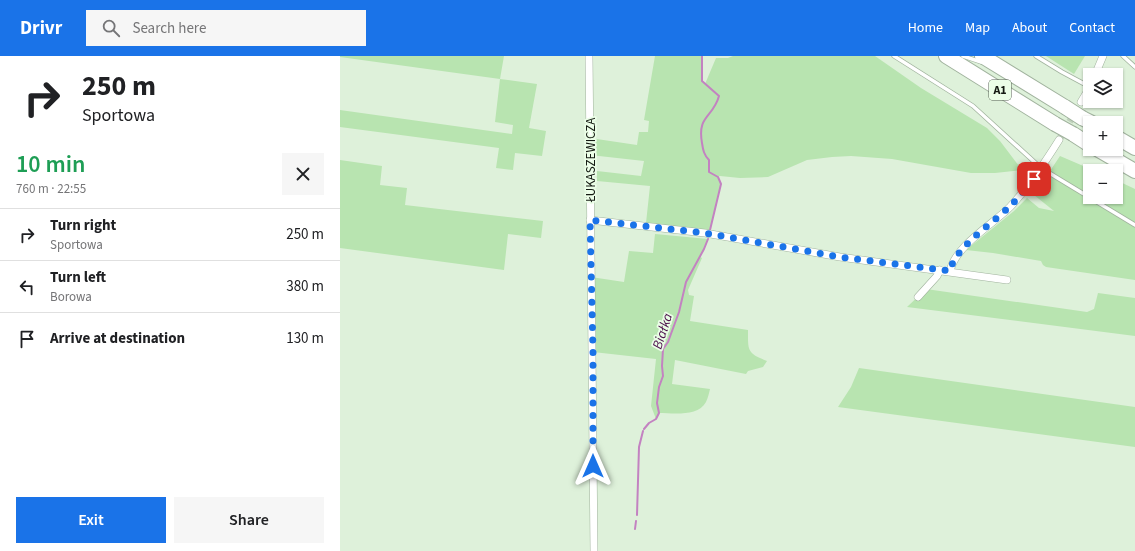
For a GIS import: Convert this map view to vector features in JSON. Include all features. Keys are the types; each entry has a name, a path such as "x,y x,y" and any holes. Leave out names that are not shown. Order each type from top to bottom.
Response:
{"highway":[{"name":"A1","path":"946,56 1083,140"},
{"name":"A1","path":"976,59 1007,72 1083,118"},
{"path":"1123,141 1135,148"},
{"path":"1109,156 1135,171"}],"street":[{"name":"ŁUKASZEWICZA","path":"589,56 594,551"},
{"path":"1098,68 1103,56"},
{"path":"950,271 954,261 963,249 981,231 1010,207 1034,179 1059,140"},
{"path":"590,220 705,233 784,248 1007,280"},
{"path":"918,297 937,276 940,270"}],"lane":[{"path":"894,56 973,106 1041,168 1135,224"},
{"path":"964,56 976,59"},
{"path":"964,56 1007,72"},
{"path":"1036,56 1083,83"},
{"path":"1123,56 1135,67"},
{"path":"980,72 996,88"}],"green space":[{"path":"340,56 504,56 500,79"},
{"path":"655,56 702,56 702,81 705,84 716,58 728,58 733,56 875,56 921,88 987,128 1000,141 1022,170 995,173 971,173 892,159 851,156 807,160 768,177 718,177 721,184 710,230 646,223 650,186 597,181 597,171 641,176 644,161 590,155 590,138 637,145 639,132 648,132 649,121 644,120"},
{"path":"1046,56 1085,56 1074,74"},
{"path":"500,79 537,84 529,128 546,131 542,156 515,153 513,170 496,168 499,148 340,127 340,110 512,134 513,125 495,122"},
{"path":"1060,156 1083,166 1083,204 1123,204 1123,183 1135,189 1135,280 1046,267 1041,261 966,250 1014,211 1027,198 1039,208 1054,211 1034,195"},
{"path":"340,160 382,166 380,185 407,188 405,205 543,221 541,238 508,234 504,270 340,248"},
{"path":"655,234 708,239 700,257 702,258 688,290 689,295 694,296 690,321 748,330 748,343 750,350 756,356 767,361 763,367 748,371 746,374 675,360 672,384 710,389 708,397 702,407 697,410 685,413 659,413 656,419 651,406 656,359 593,352 591,277 624,282 629,251 653,253"},
{"path":"926,289 1087,312 1094,309 1098,293 1135,298 1135,336 907,307"},
{"path":"859,368 1135,407 1135,447 838,407 851,387"}],"waterway":[{"name":"Białka","path":"702,56 702,81 719,96 713,109 706,117 701,134 703,150 709,160 709,172 718,177 721,184 710,230"},
{"name":"Białka","path":"644,429 649,423 656,419 659,413 657,403 659,387 663,376 663,349 668,342 679,312 686,282 708,239"},
{"name":"Białka","path":"637,515 639,447 643,431"},
{"name":"Białka","path":"635,529 636,521"}],"tunnel":[{"path":"1059,140 1081,102"}],"route":[{"path":"593,466 593,352 590,220 705,233 840,257 950,271 954,261 972,239 1010,207 1034,179"}]}
